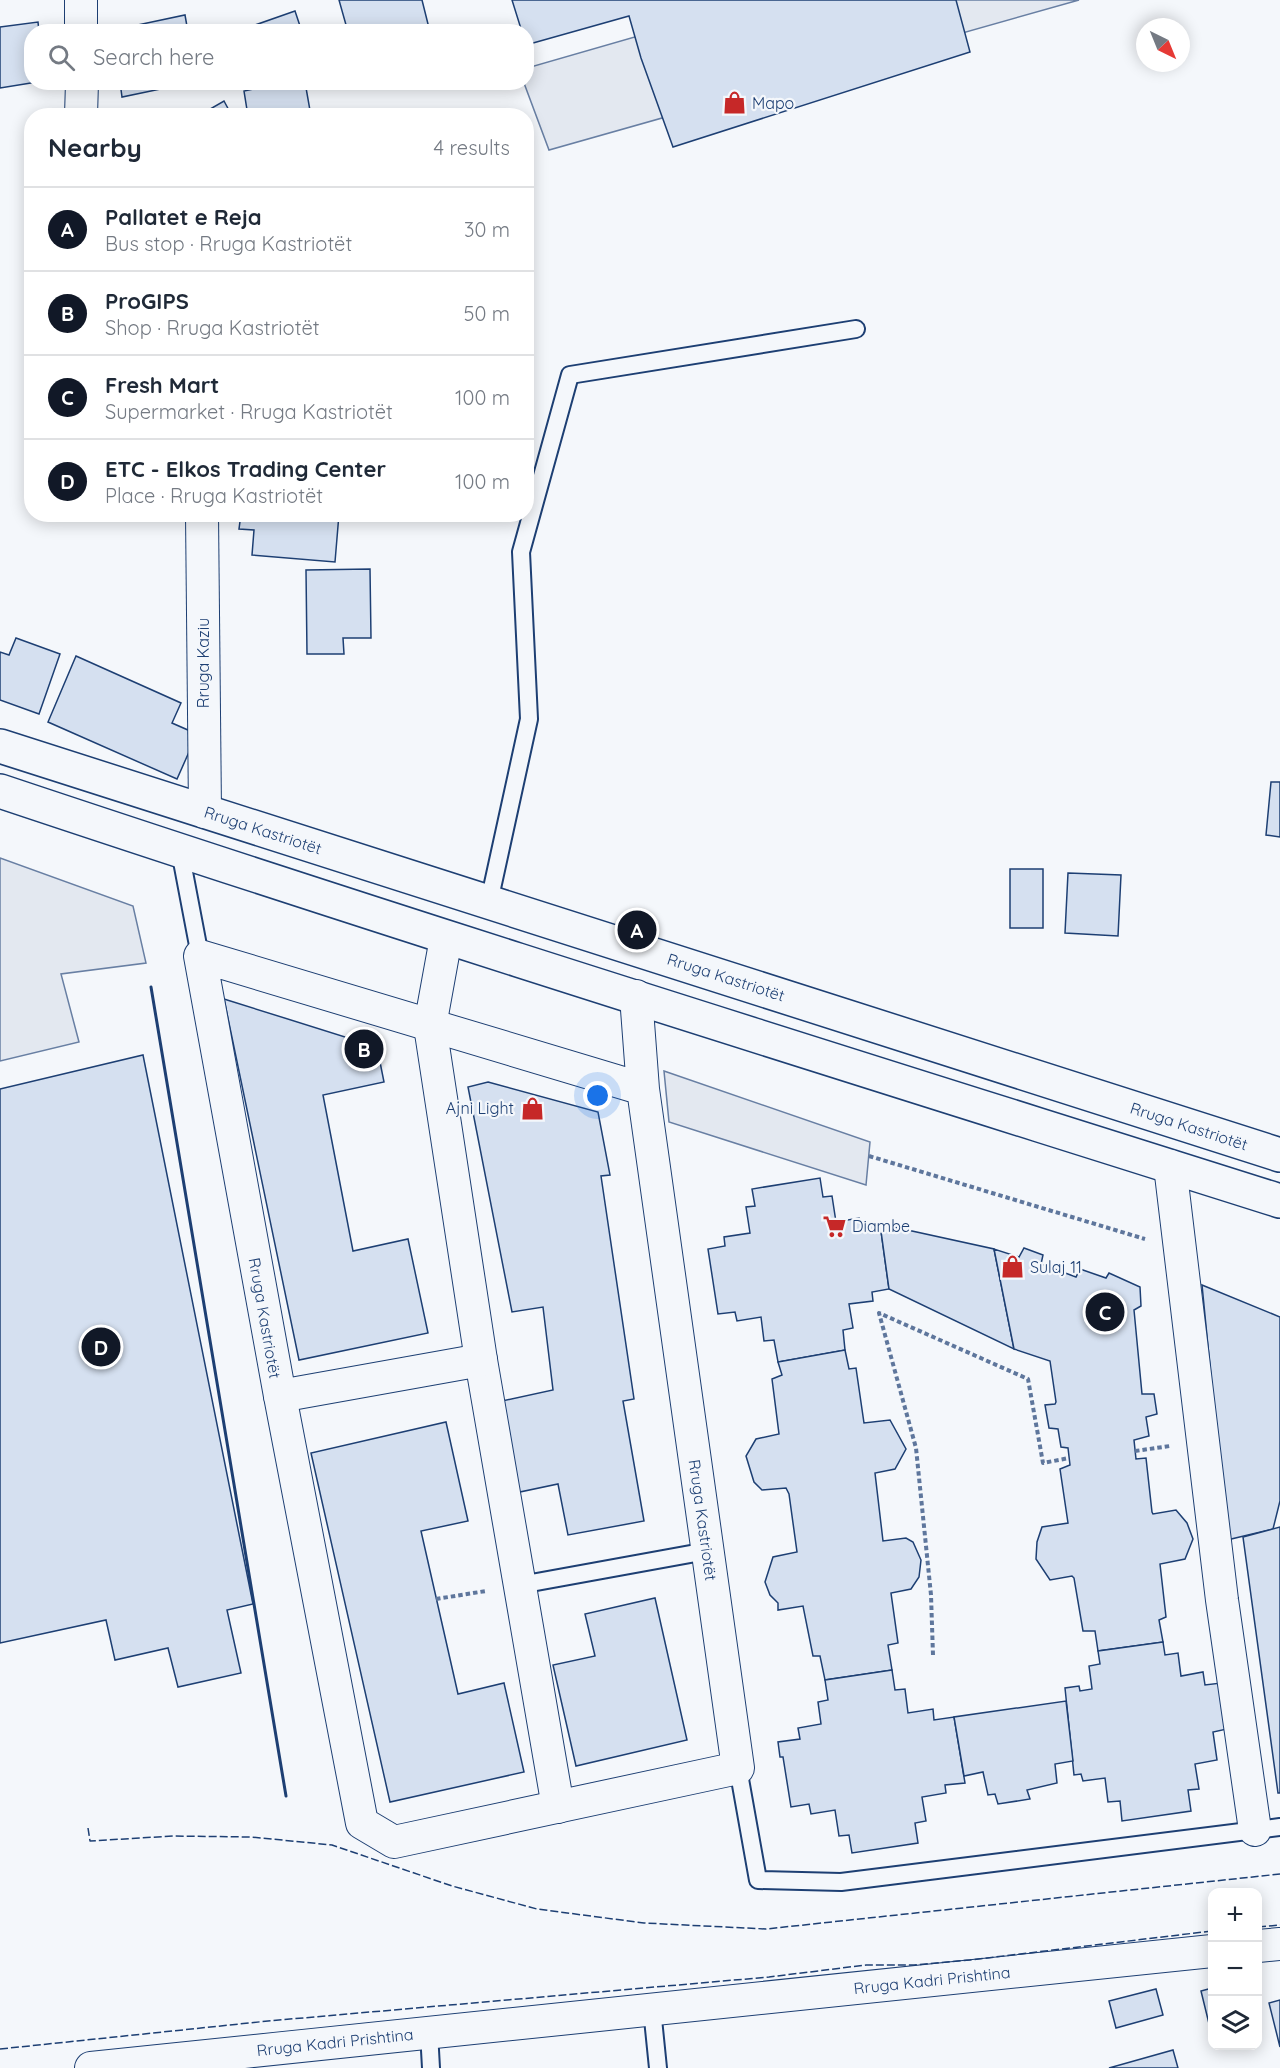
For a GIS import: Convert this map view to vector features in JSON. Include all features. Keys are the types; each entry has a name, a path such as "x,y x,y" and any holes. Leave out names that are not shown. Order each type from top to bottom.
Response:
{"main road":[{"name":"Rruga Kastriotët","path":"0,746 1280,1155"},
{"path":"0,791 446,938 636,996 1280,1201"}],"street":[{"path":"81,0 81,24"},
{"path":"81,108 82,90"},
{"name":"Rruga Kaziu","path":"202,522 205,812"},
{"path":"446,938 430,1026 482,1360 558,1808"},
{"path":"200,956 643,1089"},
{"name":"Rruga Kastriotët","path":"200,956 280,1396 362,1823 394,1842 738,1768 643,1089 636,996"},
{"path":"1170,1166 1222,1600 1268,1828"},
{"name":"Rruga Kastriotët","path":"280,1396 482,1360"},
{"path":"1262,1946 1280,1944"},
{"name":"Rruga Kadri Prishtina","path":"91,2068 243,2060 429,2032 1208,1951"}],"lane":[{"path":"534,505 570,375 856,329"},
{"path":"489,902 529,719 521,552 529,522"},
{"name":"Rruga Kastriotët","path":"180,851 200,956"},
{"path":"520,1585 707,1551"},
{"path":"738,1768 758,1880 841,1882 1268,1828"},
{"path":"652,2009 658,2068"},
{"name":"Rruga Kadri Prishtina","path":"429,2032 431,2068"}],"path":[{"path":"869,1156 1180,1249"},
{"path":"933,1655 931,1595 916,1448 879,1313 1028,1379 1043,1463 1069,1458"},
{"path":"436,1599 520,1585"}],"shaded area":[{"name":"Mapo","path":"763,0 1079,0 549,150 527,90 534,90 534,66"},
{"path":"0,858 133,906 146,963 61,974 79,1042 0,1061"},
{"path":"664,1071 870,1142 866,1185 669,1122"}],"building":[{"path":"339,0 422,0 428,24 346,24"},
{"name":"Mapo","path":"512,0 956,0 970,52 673,147 641,58 629,16 534,43 534,24 520,24"},
{"path":"295,11 299,24 258,24"},
{"path":"185,15 187,24 142,24"},
{"path":"38,22 38,24 24,24 24,84 0,88 0,27"},
{"path":"121,90 156,90 122,97"},
{"path":"306,90 310,108 247,108 244,91"},
{"path":"224,101 228,108 212,108"},
{"path":"240,522 338,522 335,562 252,555 254,530 239,529"},
{"path":"370,569 371,638 343,638 344,654 307,654 306,570"},
{"path":"16,638 60,654 39,714 0,700 0,652 9,655"},
{"path":"76,656 181,703 172,723 197,734 177,779 48,722"},
{"path":"1271,782 1280,782 1280,837 1266,835"},
{"path":"1010,869 1043,869 1043,928 1010,928"},
{"path":"1068,873 1121,875 1118,936 1065,933"},
{"path":"224,999 377,1047 384,1082 323,1095 353,1251 408,1239 428,1333 299,1360"},
{"path":"143,1055 253,1604 227,1610 241,1673 178,1687 168,1648 115,1660 106,1620 0,1643 0,1089"},
{"path":"488,1082 598,1112 610,1175 601,1176 634,1399 623,1401 644,1521 568,1535 558,1484 515,1493 497,1402 553,1390 543,1307 512,1312 468,1087"},
{"path":"820,1178 823,1197 832,1196 836,1222 859,1218 861,1227 880,1224 889,1289 872,1292 873,1301 849,1304 853,1328 843,1330 845,1350 778,1362 774,1340 764,1341 761,1317 737,1321 735,1312 718,1314 708,1249 725,1246 724,1237 750,1233 746,1207 755,1206 752,1189"},
{"path":"880,1224 994,1249 1014,1349 889,1289"},
{"path":"1024,1248 1043,1255 1041,1264 1076,1277 1080,1269 1106,1278 1109,1273 1140,1287 1141,1306 1134,1310 1142,1394 1154,1394 1157,1414 1146,1417 1149,1436 1134,1440 1136,1459 1146,1458 1153,1514 1176,1510 1187,1523 1193,1539 1185,1559 1160,1564 1166,1617 1159,1620 1163,1642 1098,1651 1095,1631 1083,1631 1074,1578 1072,1576 1050,1580 1036,1559 1037,1542 1042,1527 1068,1523 1060,1469 1070,1465 1068,1448 1061,1447 1058,1429 1049,1428 1045,1405 1056,1402 1050,1361 1014,1349 994,1249 1019,1257"},
{"path":"1202,1285 1280,1317 1280,1501 1273,1529 1227,1540"},
{"path":"845,1350 849,1369 856,1368 864,1423 890,1420 906,1449 895,1469 875,1473 883,1541 906,1538 913,1542 921,1560 919,1577 911,1589 891,1593 898,1643 888,1645 892,1670 825,1680 820,1656 813,1656 803,1606 778,1610 778,1603 770,1595 765,1582 773,1557 797,1552 789,1494 786,1488 762,1490 754,1482 746,1456 756,1439 779,1434 772,1379 782,1375 778,1362"},
{"path":"446,1422 468,1521 421,1531 458,1694 504,1683 524,1772 390,1802 311,1453"},
{"path":"1280,1527 1280,1793 1278,1793 1243,1537"},
{"path":"655,1598 687,1740 576,1766 553,1665 595,1656 585,1614"},
{"path":"1163,1642 1165,1655 1178,1653 1181,1676 1203,1672 1205,1685 1221,1683 1227,1729 1213,1732 1217,1760 1195,1764 1199,1789 1188,1790 1191,1811 1122,1821 1120,1801 1108,1802 1105,1778 1083,1781 1081,1774 1074,1775 1065,1688 1079,1686 1080,1691 1092,1689 1089,1666 1100,1664 1098,1651"},
{"path":"892,1670 895,1690 905,1689 908,1713 933,1709 934,1720 954,1717 965,1783 945,1785 946,1793 922,1797 926,1821 915,1823 918,1843 852,1853 849,1835 839,1836 835,1810 811,1814 809,1804 791,1807 783,1757 780,1757 778,1742 800,1739 798,1728 821,1724 818,1702 828,1700 825,1680"},
{"path":"1066,1701 1073,1761 1055,1764 1057,1783 1027,1790 1030,1799 998,1804 995,1794 988,1795 983,1772 964,1776 954,1717"},
{"path":"1156,1989 1163,2015 1116,2028 1109,2001"},
{"path":"1208,1989 1208,2020 1201,1991"},
{"path":"1280,2000 1280,2047 1269,2003"},
{"path":"1173,2050 1178,2068 1109,2068"}],"fence":[{"path":"88,1828 90,1841 173,1836 251,1837 332,1845 452,1886 537,1909 644,1923 766,1929 1280,1874"},
{"path":"1262,1927 1280,1925"},
{"path":"0,2049 268,2021 769,1977 866,1965 914,1965 970,1960 1208,1931"}],"wall":[{"path":"151,987 286,1796"}],"place":[{"name":"Mapo","path":"734,103"},
{"name":"Pallatet e Reja","path":"637,930"},
{"name":"ProGIPS","path":"364,1049"},
{"name":"Ajni Light","path":"532,1108"},
{"name":"Diambe","path":"834,1226"},
{"name":"Sulaj 11","path":"1012,1267"},
{"name":"Fresh Mart","path":"1105,1312"},
{"name":"ETC - Elkos Trading Center","path":"101,1347"}]}
